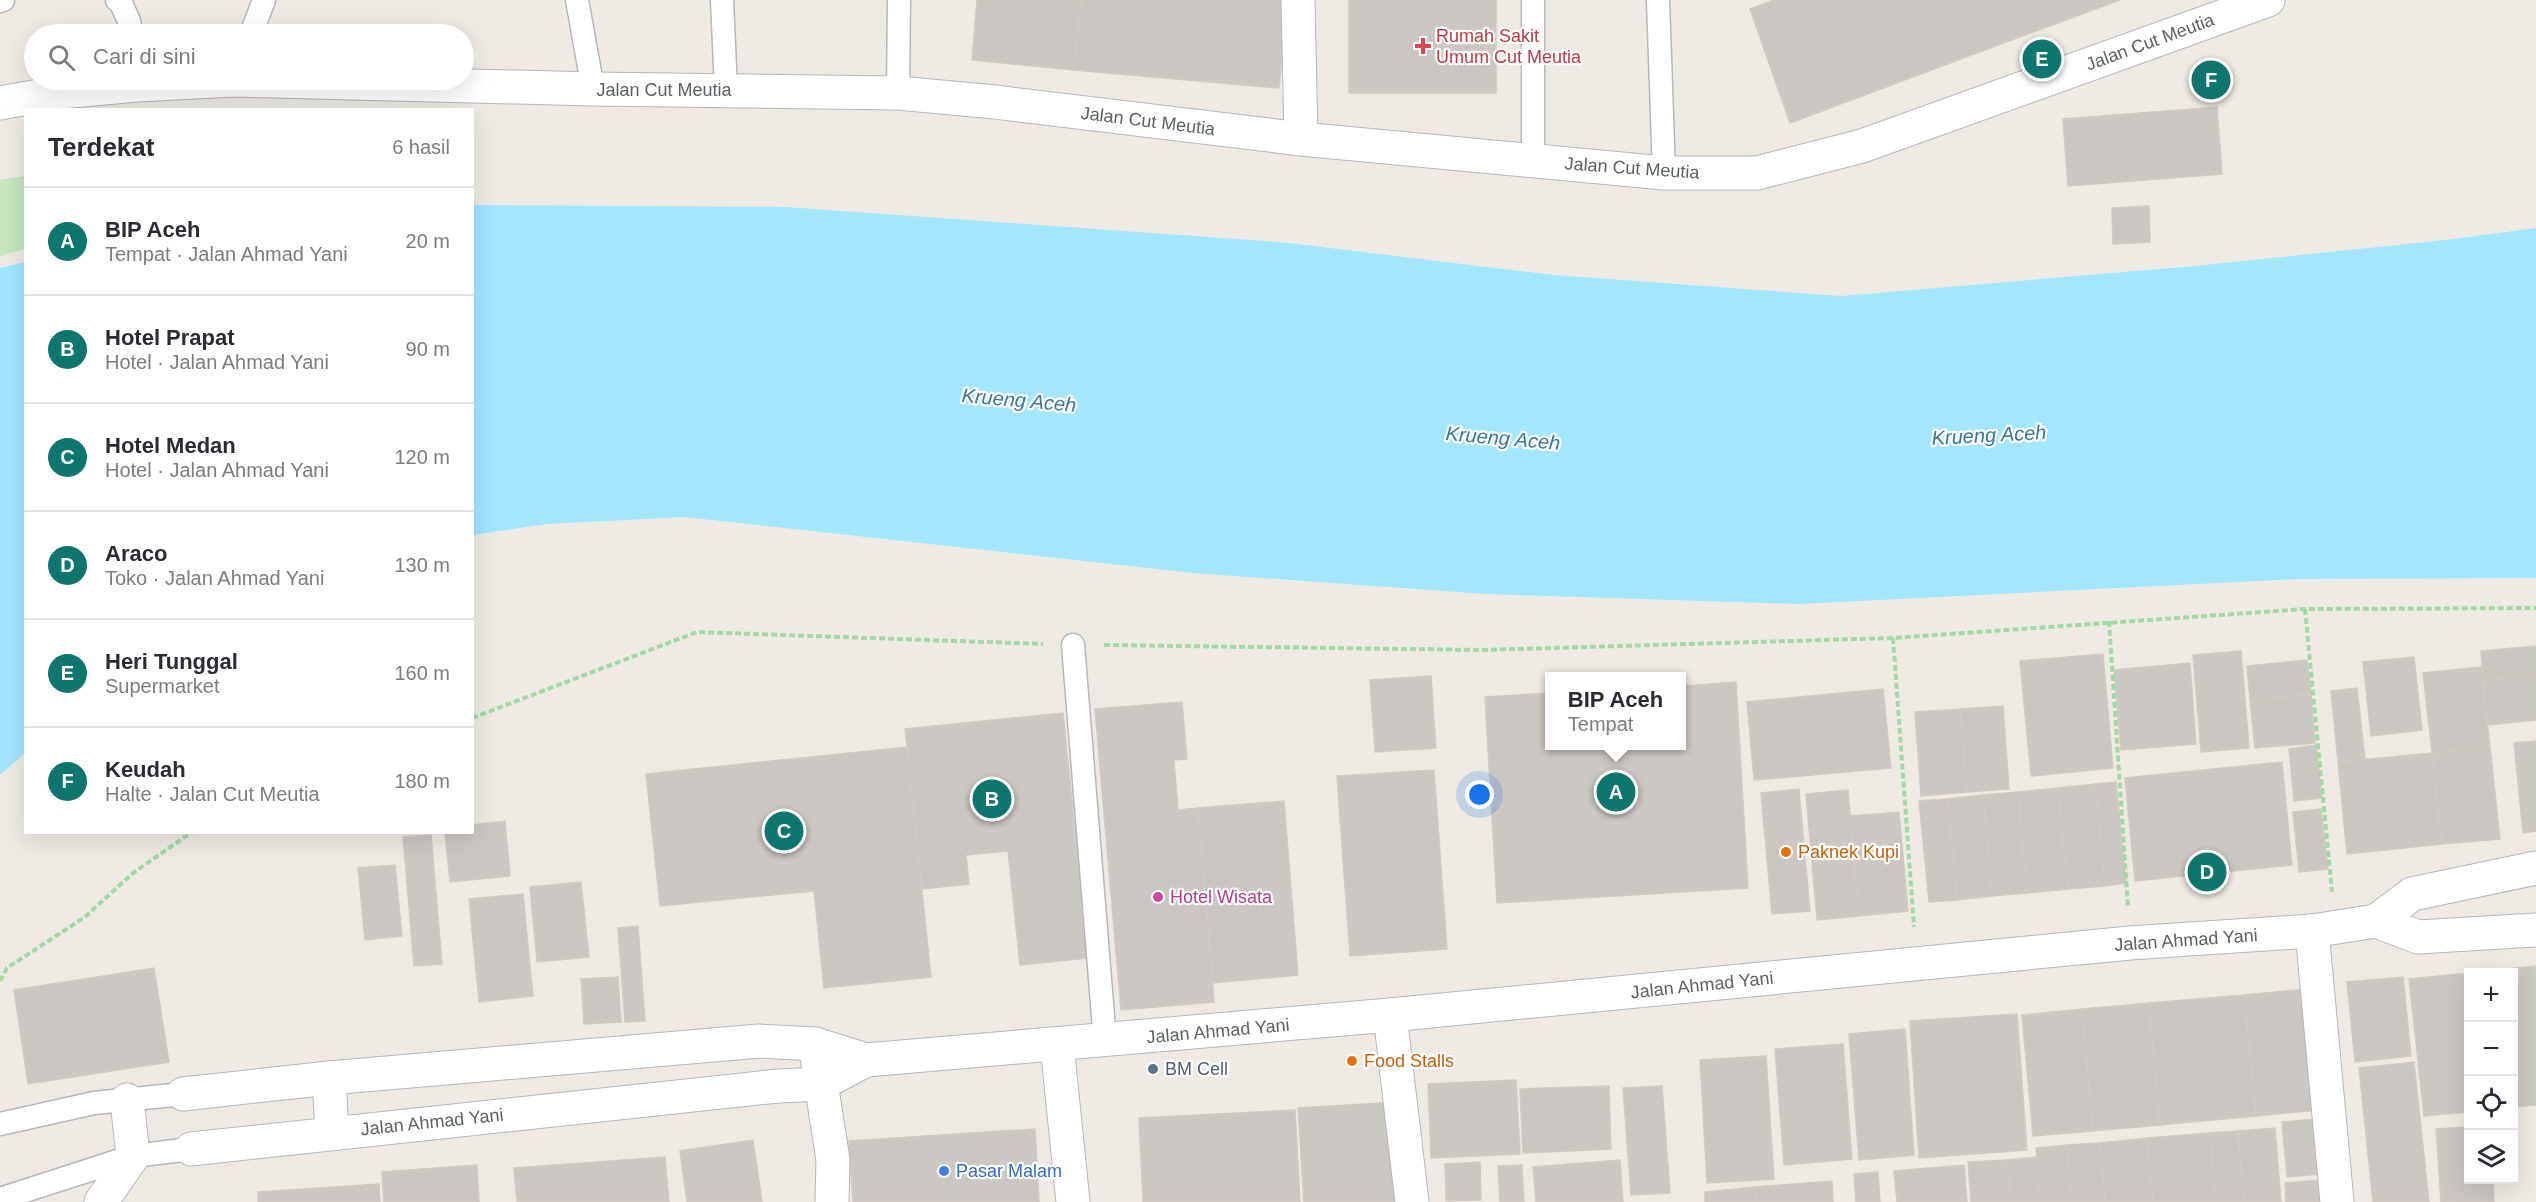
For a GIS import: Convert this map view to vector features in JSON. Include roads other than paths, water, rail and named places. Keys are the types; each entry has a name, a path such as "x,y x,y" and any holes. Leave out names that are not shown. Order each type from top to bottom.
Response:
{"street":[{"path":"1298,0 1301,139"},
{"name":"Jalan Cut Meutia","path":"474,86 898,93 995,102 1301,139 1533,161 1664,173 1757,173 1862,146 2268,0"},
{"name":"Jalan Cut Meutia","path":"0,104 76,90"},
{"path":"2376,921 2412,894 2536,868"},
{"path":"2376,921 2418,938 2536,930"},
{"name":"Jalan Ahmad Yani","path":"183,1094 329,1078 759,1041 815,1044 866,1060 1057,1045 2130,943 2323,930 2376,921"},
{"path":"2323,930 2337,1202"},
{"path":"1390,1015 1412,1202"},
{"path":"815,1044 833,1160 832,1202"},
{"path":"1057,1045 1073,1202"},
{"name":"Jalan Ahmad Yani","path":"190,1149 778,1086 821,1084 866,1060"},
{"path":"329,1078 332,1132"},
{"path":"101,1202 133,1156 127,1100"}],"lane":[{"path":"117,0 129,24"},
{"path":"255,24 264,0"},
{"path":"577,0 593,89"},
{"path":"722,0 726,90"},
{"path":"898,93 899,0"},
{"path":"1533,0 1533,161"},
{"path":"1658,0 1664,173"},
{"path":"1073,645 1105,1041"},
{"path":"0,1124 94,1103 183,1094"},
{"name":"Jalan Ahmad Yani","path":"0,1199 133,1156 190,1149"}],"water":[{"name":"Krueng Aceh","path":"474,205 786,207 1280,242 1554,275 1841,296 2195,266 2454,239 2536,228 2536,578 2300,579 1799,604 1486,594 1193,573 685,517 547,524 474,535"},
{"path":"24,262 24,754 0,775 0,268"}],"place":[{"name":"Rumah Sakit Umum Cut Meutia","path":"1423,46"},
{"name":"Heri Tunggal","path":"2042,59"},
{"name":"Keudah","path":"2211,80"},
{"name":"BIP Aceh","path":"1616,792"},
{"name":"Hotel Prapat","path":"992,799"},
{"name":"Hotel Medan","path":"784,831"},
{"name":"Paknek Kupi","path":"1786,852"},
{"name":"Araco","path":"2207,872"},
{"name":"Hotel Wisata","path":"1158,897"},
{"name":"Food Stalls","path":"1352,1061"},
{"name":"BM Cell","path":"1153,1069"},
{"name":"Pasar Malam","path":"944,1171"}]}
